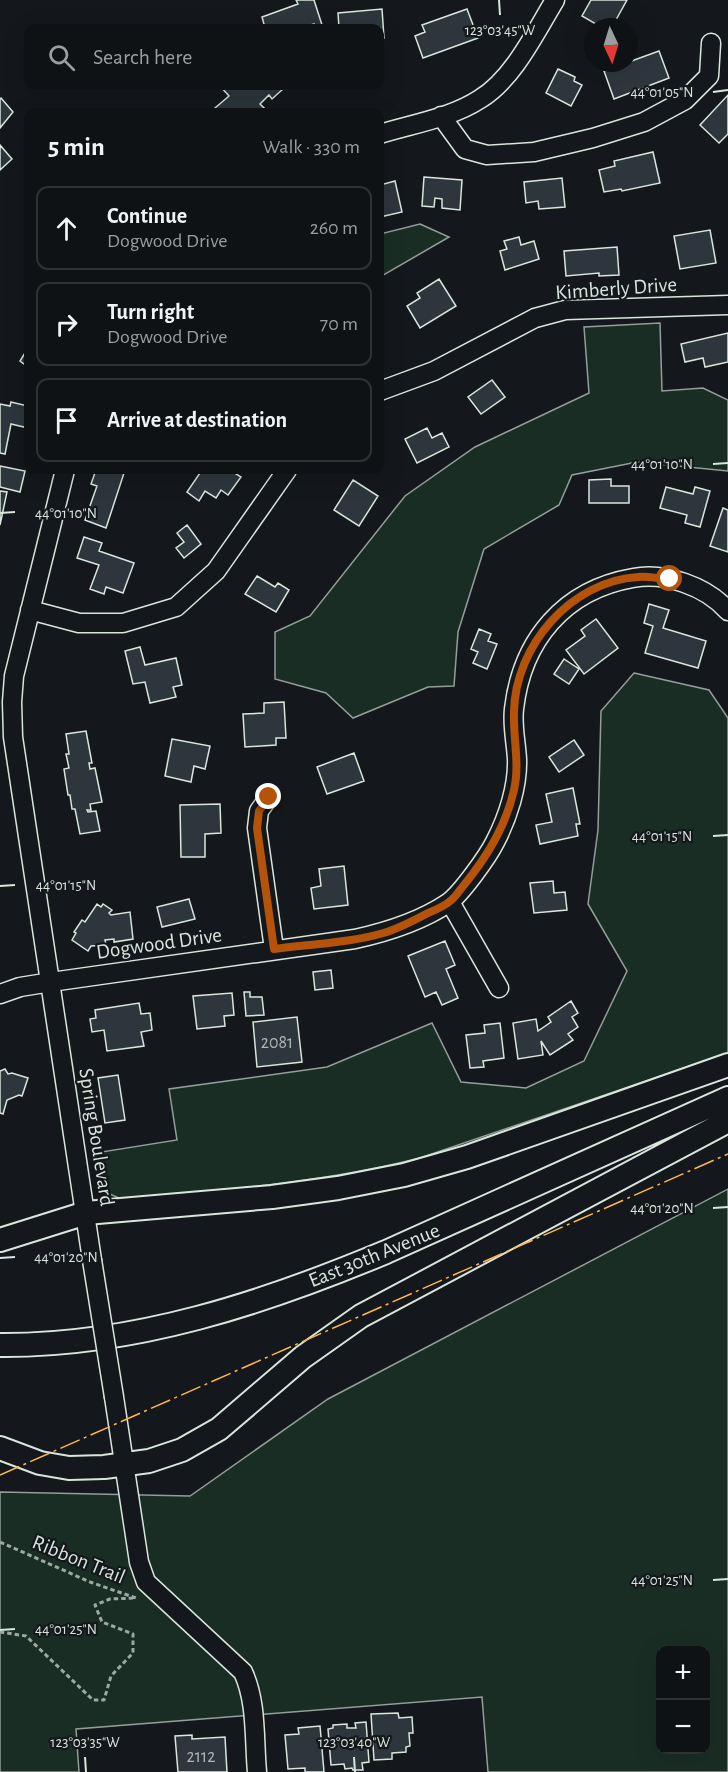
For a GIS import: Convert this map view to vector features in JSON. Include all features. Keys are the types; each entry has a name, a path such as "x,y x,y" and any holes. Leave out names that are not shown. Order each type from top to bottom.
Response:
{"main road":[{"path":"0,1240 86,1213 272,1197 338,1188 404,1175 467,1157 728,1065"},
{"name":"East 30th Avenue","path":"0,1345 79,1341 167,1325 209,1315 332,1274 728,1098"},
{"path":"0,1448 40,1463 69,1468 124,1465 149,1461 182,1450 219,1429 303,1357 361,1316 728,1121"}],"street":[{"path":"384,133 441,116 480,100 512,69 555,0"},
{"path":"441,116 465,149 487,155 534,152 593,138 644,123 685,100 709,76 711,43"},
{"name":"Kimberly Drive","path":"384,390 434,371 535,318 565,310 728,305"},
{"name":"Spring Boulevard","path":"64,474 30,610 7,676 12,702 16,765 139,1562 146,1582 243,1672 249,1686 257,1772"},
{"path":"30,610 79,622 123,624 176,607 216,571 284,474"},
{"name":"Dogwood Drive","path":"0,994 20,987 51,982 356,939 387,932 450,902 481,865 496,841 506,817 514,789 517,761 514,711 518,682 528,655 541,632 564,608 587,593 614,581 639,577 670,579 698,588 728,611"},
{"path":"269,797 259,811 257,828 274,949"},
{"path":"450,902 499,988"}],"path":[{"name":"Ribbon Trail","path":"0,1542 90,1582 136,1598 111,1599 95,1605 102,1622 133,1634 133,1653 111,1676 104,1700 93,1700 26,1636 0,1632"}],"green space":[{"path":"420,224 449,237 384,275 384,233"},
{"path":"660,323 662,391 703,388 728,400 728,471 637,462 572,475 559,505 484,549 458,632 454,686 428,687 353,718 326,693 275,679 275,632 310,616 405,496 475,447 589,393 584,327"},
{"path":"634,673 709,690 728,718 728,1053 420,1158 383,1167 309,1180 159,1196 121,1199 103,1191 95,1153 177,1140 169,1089 327,1067 432,1023 461,1082 526,1088 584,1061 627,971 588,904 598,830 601,711"},
{"path":"728,1189 728,1772 488,1772 482,1697 76,1729 79,1772 0,1772 0,1492 190,1496 328,1399"}],"building":[{"path":"296,0 314,0 322,24 264,24 262,17 298,4"},
{"path":"591,0 627,0 617,18 582,16"},
{"path":"382,9 383,24 339,24 338,13"},
{"path":"467,9 478,38 423,58 415,36 425,32 422,25"},
{"path":"659,51 669,78 614,99 604,72 638,72 638,59"},
{"path":"558,69 575,77 574,81 582,85 571,106 546,93"},
{"path":"224,90 282,90 272,99 269,95 260,104 264,108 215,108 229,96"},
{"path":"728,95 728,134 719,143 700,125"},
{"path":"0,99 13,112 0,128"},
{"path":"0,145 12,159 0,170"},
{"path":"653,152 660,183 622,191 621,189 604,192 599,170 615,166 614,161"},
{"path":"424,177 462,180 460,210 442,208 442,199 435,198 434,207 422,206"},
{"path":"562,178 565,207 539,209 538,201 526,203 524,182"},
{"path":"395,181 402,212 384,216 384,184"},
{"path":"710,230 716,263 680,269 674,236"},
{"path":"519,237 521,245 534,241 539,259 505,270 500,251 507,249 504,241"},
{"path":"617,247 619,275 599,276 599,273 566,276 564,251"},
{"path":"439,279 456,306 420,328 407,306 420,298 417,293"},
{"path":"728,333 728,362 705,367 703,358 685,362 681,344"},
{"path":"492,380 505,397 481,414 468,397"},
{"path":"11,402 24,405 24,427 11,424 5,454 0,453 0,404 10,406"},
{"path":"427,428 432,438 442,433 449,447 417,463 405,439"},
{"path":"0,466 24,471 20,492 0,487"},
{"path":"95,474 124,474 106,528 85,520 97,486 91,484"},
{"path":"199,474 236,474 241,477 228,495 221,490 216,498 205,491 199,501 187,492"},
{"path":"611,479 611,486 629,486 629,503 589,503 589,480"},
{"path":"353,480 378,496 359,526 334,510"},
{"path":"666,487 693,494 695,487 710,491 700,527 685,523 687,515 660,508"},
{"path":"0,491 7,492 0,525"},
{"path":"723,508 728,510 728,552 710,546"},
{"path":"187,525 201,544 184,558 176,548 184,542 177,533"},
{"path":"84,537 102,543 99,551 134,563 123,593 106,587 104,594 90,589 99,565 77,558"},
{"path":"257,576 275,587 278,583 289,590 276,612 245,594"},
{"path":"649,604 669,610 663,628 706,641 698,668 645,653 653,626 644,623"},
{"path":"596,619 618,648 584,674 566,650 585,636 581,630"},
{"path":"479,629 491,634 488,641 497,644 487,669 473,663 478,652 471,649"},
{"path":"140,647 145,665 176,658 182,685 173,687 176,697 150,703 145,682 133,684 125,651"},
{"path":"564,659 579,669 569,684 554,674"},
{"path":"284,702 286,738 276,738 276,745 245,747 243,714 264,713 264,703"},
{"path":"86,731 92,763 89,763 90,769 95,768 102,802 90,804 91,810 87,810 88,812 96,811 100,831 80,834 75,809 72,809 70,795 68,795 64,769 69,768 66,734"},
{"path":"172,739 210,746 205,769 194,766 191,782 165,776"},
{"path":"574,740 584,755 559,772 549,757"},
{"path":"354,753 364,781 327,794 317,767"},
{"path":"573,788 580,824 576,824 578,836 540,844 536,825 552,822 546,794"},
{"path":"220,804 221,833 205,834 205,857 181,857 180,805"},
{"path":"344,866 348,905 314,909 311,888 321,886 319,869"},
{"path":"553,881 554,893 565,892 567,910 534,913 530,883"},
{"path":"189,899 195,919 162,927 157,907"},
{"path":"97,904 101,907 103,904 112,910 109,913 111,915 130,912 133,939 114,942 114,939 105,940 106,945 91,946 88,951 72,940 82,920 85,922"},
{"path":"445,941 455,965 446,969 458,998 442,1005 436,992 425,997 408,956"},
{"path":"331,970 333,988 315,990 313,972"},
{"path":"244,992 250,992 250,997 262,997 264,1015 246,1016"},
{"path":"232,993 234,1015 224,1016 225,1026 197,1029 193,996"},
{"path":"571,1001 578,1013 572,1017 578,1027 568,1034 573,1040 550,1055 541,1041 543,1055 518,1059 513,1023 536,1019 538,1031 551,1022 548,1017"},
{"path":"139,1003 141,1014 150,1013 152,1030 141,1032 144,1046 107,1051 104,1030 92,1032 90,1019 96,1018 95,1010"},
{"path":"297,1017 302,1062 257,1067 253,1022"},
{"path":"500,1023 504,1058 483,1061 484,1067 470,1068 466,1035 485,1033 484,1025"},
{"path":"5,1069 8,1074 28,1078 22,1096 7,1100 3,1114 0,1113 0,1071"},
{"path":"118,1075 125,1120 105,1123 98,1078"},
{"path":"398,1713 399,1718 412,1717 413,1733 409,1733 410,1746 406,1747 406,1752 392,1753 392,1759 374,1760 371,1714"},
{"path":"366,1722 369,1762 362,1763 363,1770 345,1769 344,1764 331,1765 328,1729 333,1728 333,1725 347,1724 347,1728 356,1728 355,1723"},
{"path":"320,1726 324,1772 305,1772 305,1768 288,1769 285,1735 299,1734 298,1728"},
{"path":"192,1735 192,1739 225,1737 227,1772 178,1772 175,1736"}],"power":[{"path":"0,1475 728,1154"}],"route":[{"path":"269,797 259,811 257,828 274,949 356,939 387,932 450,902 481,865 496,841 506,817 514,789 517,761 514,711 518,682 528,655 541,632 564,608 587,593 614,581 639,577 670,579"}]}
